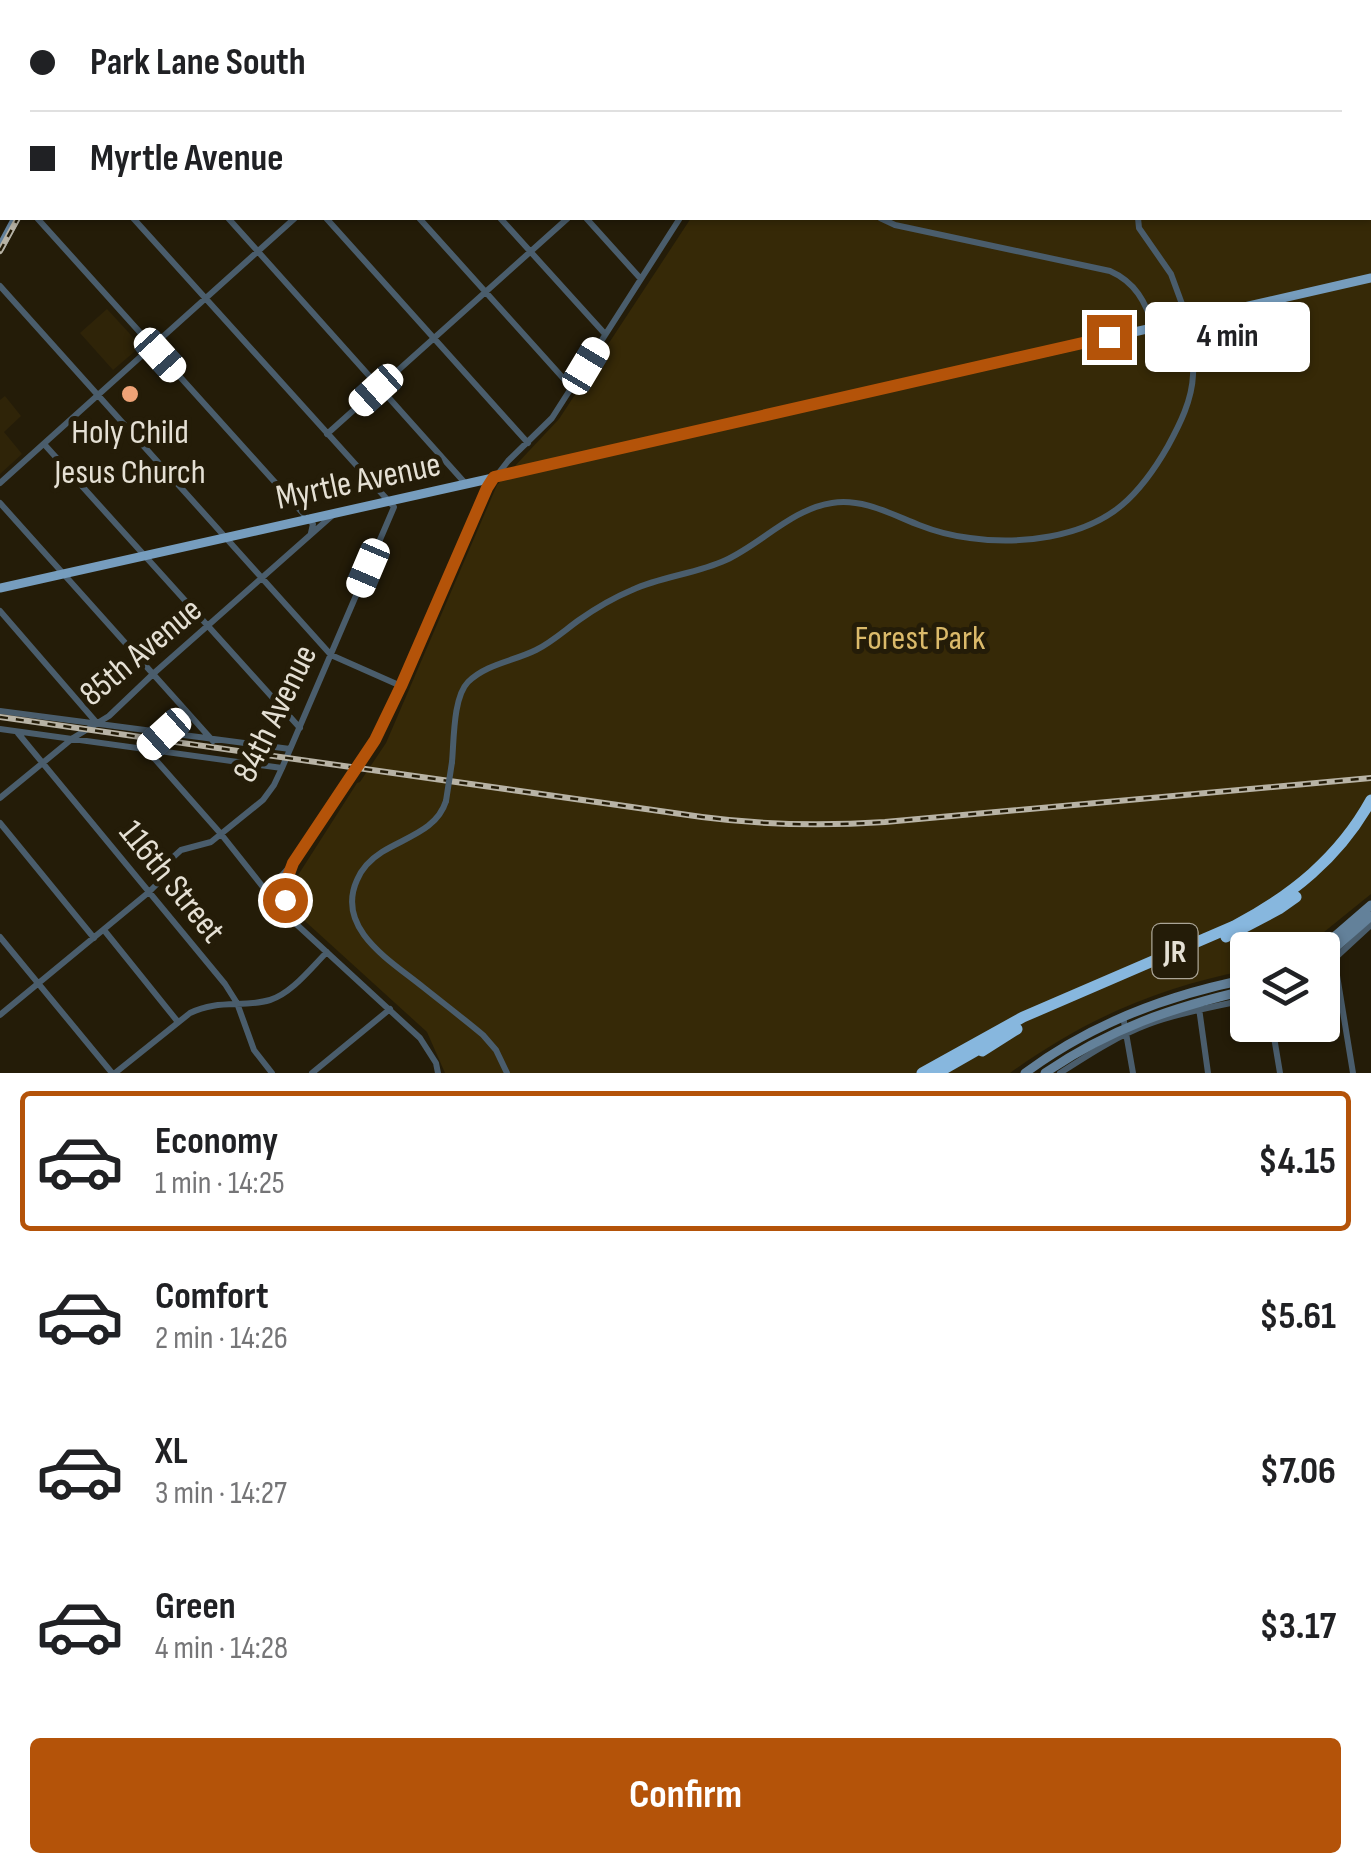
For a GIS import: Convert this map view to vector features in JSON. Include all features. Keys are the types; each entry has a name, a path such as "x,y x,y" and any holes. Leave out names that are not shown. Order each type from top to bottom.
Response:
{"highway":[{"name":"JR","path":"922,1073 1023,1017 1260,912 1301,885 1323,864 1371,800"},
{"name":"JR","path":"937,1073 1082,997 1240,932 1280,910 1343,854 1371,814"},
{"path":"947,1073 1017,1029"}],"main road":[{"path":"0,248 15,220"},
{"name":"Myrtle Avenue","path":"0,588 1371,278"},
{"path":"1340,932 1371,905"},
{"path":"1340,949 1371,916"},
{"path":"1024,1073 1072,1041 1124,1016 1230,983"},
{"path":"1046,1073 1061,1070 1126,1030 1230,996"}],"street":[{"path":"40,220 313,524 308,539"},
{"path":"135,220 388,501"},
{"path":"230,220 466,484"},
{"path":"0,483 293,220"},
{"path":"328,220 528,443"},
{"path":"421,220 572,388"},
{"path":"502,220 605,334"},
{"path":"327,434 566,220"},
{"path":"588,220 640,278"},
{"path":"267,892 293,863 364,757 401,686 487,488 552,418 679,220"},
{"path":"884,220 1110,271 1134,287 1148,308 1154,327"},
{"path":"507,1073 484,1035 378,951 359,928 352,908 354,887 368,862 438,818 446,801 458,704 465,685 481,672 543,647 601,604 634,588 726,560 817,506 835,502 858,504 970,538 1010,540 1085,526 1122,505 1157,465 1178,428 1193,374 1182,304 1171,274 1139,228 1138,220"},
{"path":"0,286 331,654 401,686"},
{"path":"44,444 300,728"},
{"name":"84th Avenue","path":"0,1014 149,892 181,850 211,842 263,800 300,728 394,507 388,501"},
{"path":"0,503 213,740"},
{"name":"85th Avenue","path":"0,798 73,738 109,716 335,514"},
{"path":"0,611 97,723"},
{"path":"0,711 290,749"},
{"path":"0,729 282,768"},
{"name":"116th Street","path":"16,732 225,984 237,1003 254,1050 272,1073"},
{"path":"146,749 164,734"},
{"path":"146,749 292,920 420,1038 438,1073"},
{"path":"0,823 94,938"},
{"path":"292,920 285,904 285,889 293,863"},
{"path":"1340,950 1371,925"},
{"path":"104,930 178,1022"},
{"path":"0,937 113,1073 203,1007 276,998 326,952"},
{"path":"1340,992 1353,1073"},
{"path":"1208,1073 1198,1006 1230,1002"},
{"path":"312,1073 390,1010"},
{"path":"1124,1016 1133,1073"},
{"path":"1275,1042 1280,1073"}],"shaded area":[{"path":"107,309 141,346 113,370 80,333"},
{"path":"5,396 21,416 4,432 22,454 0,474 0,400"}],"green space":[{"name":"Forest Park","path":"690,220 1371,220 1371,894 1324,932 1230,932 1230,974 1152,996 1094,1021 1010,1073 445,1073 427,1032 296,913 293,883 386,743 497,485 559,419"}],"railway":[{"path":"0,251 17,220"},
{"path":"0,717 702,817 770,823 885,822 1371,778"}],"place":[{"name":"Holy Child Jesus Church","path":"130,394"}],"route":[{"path":"285,900 293,863 375,740 494,477 1109,337"}]}
